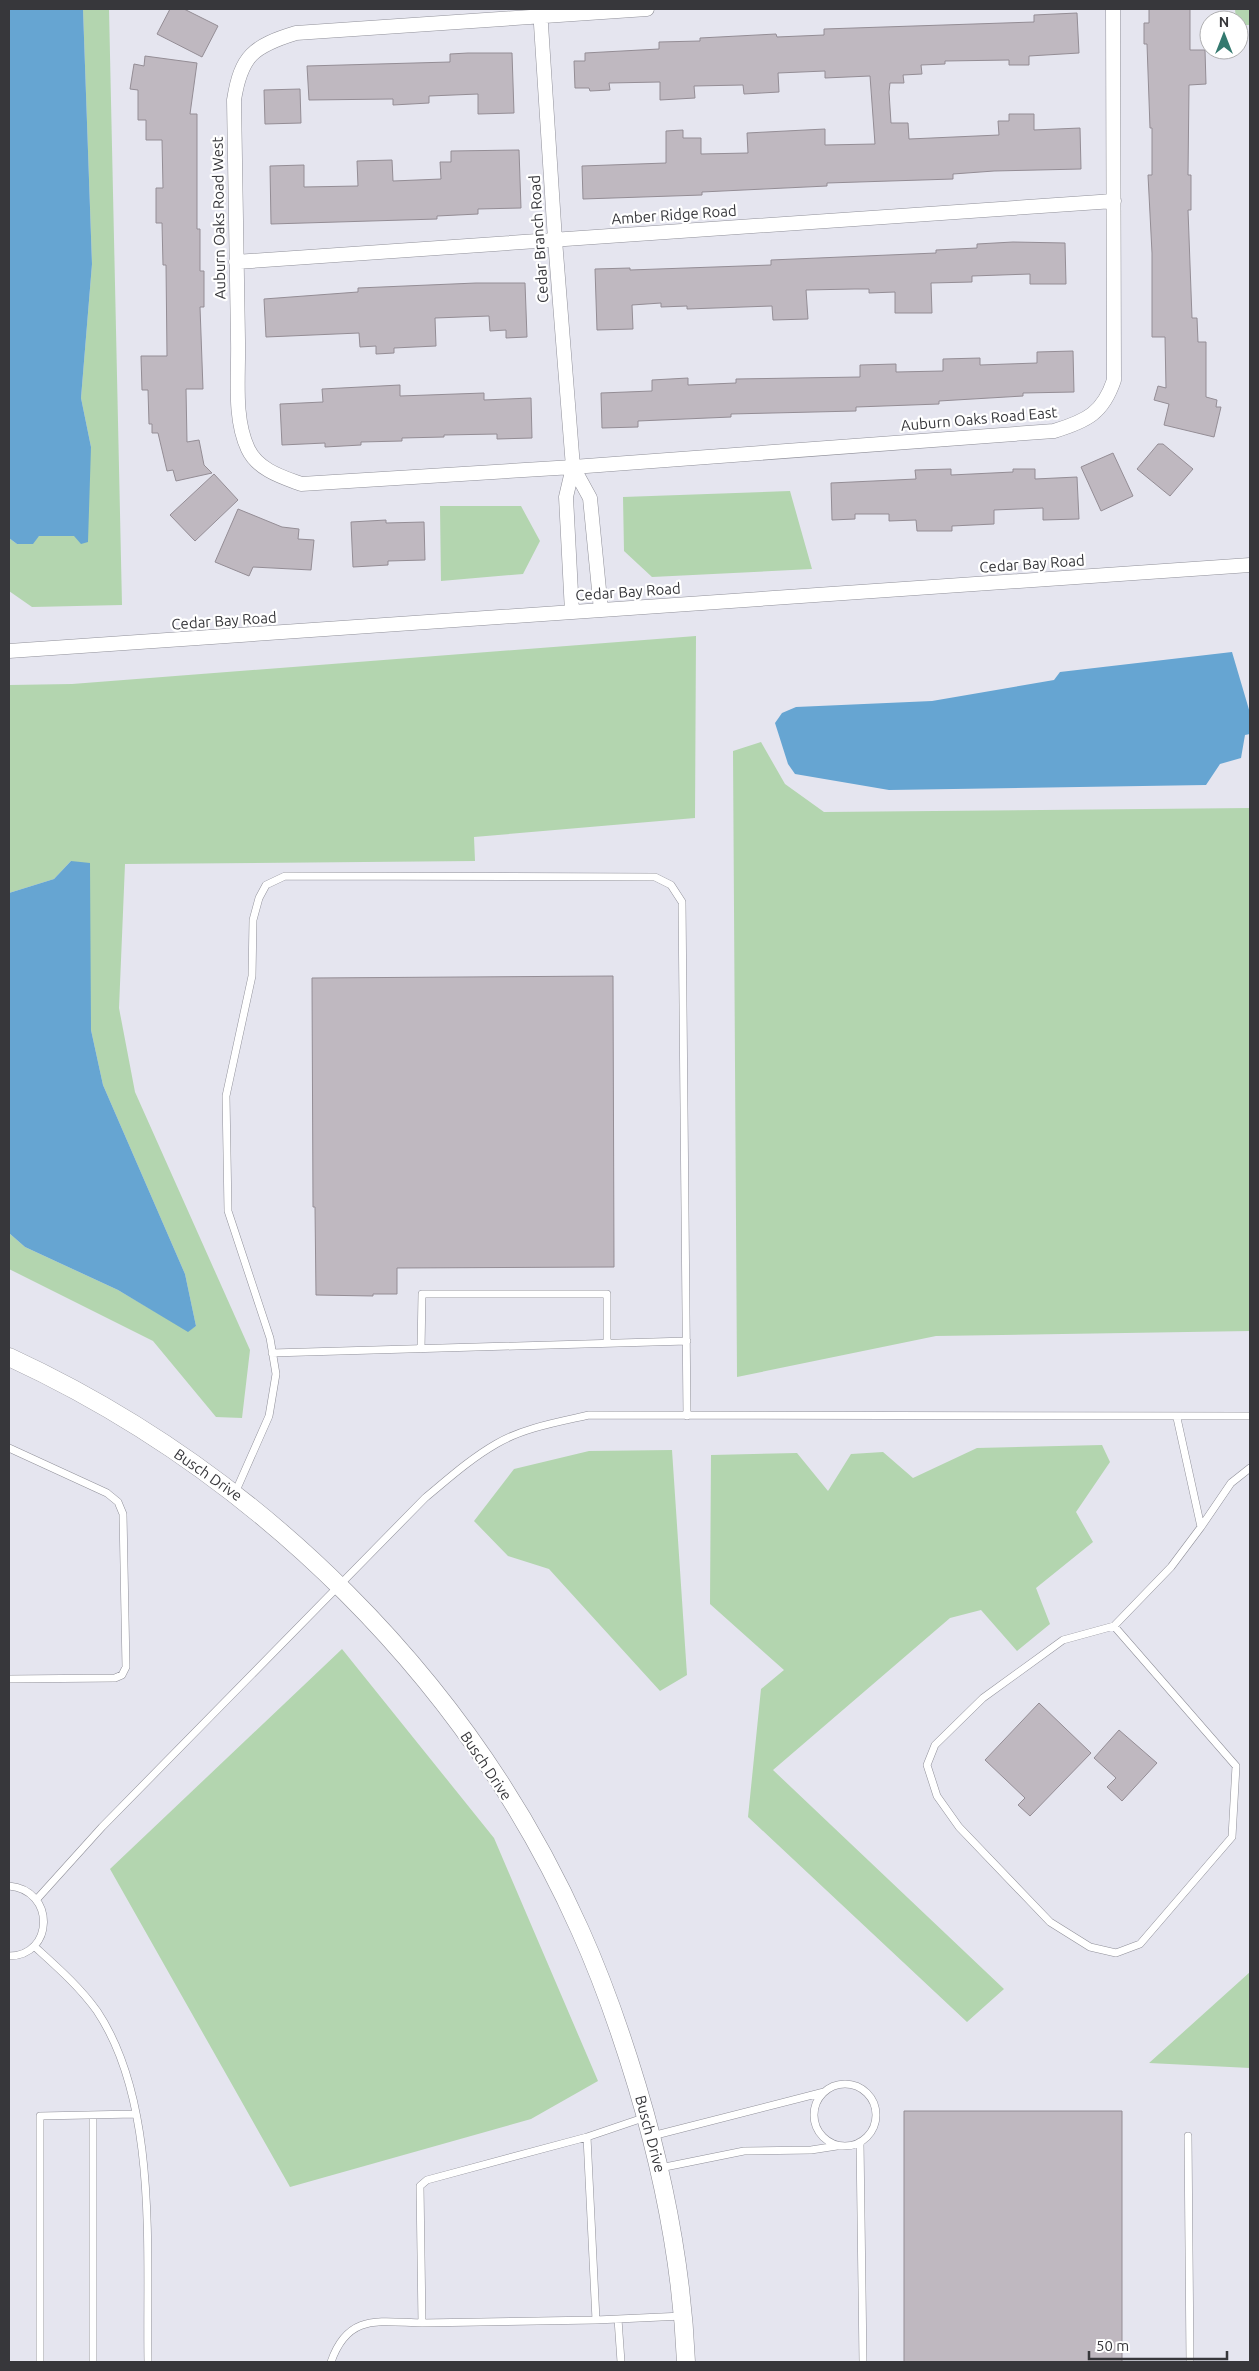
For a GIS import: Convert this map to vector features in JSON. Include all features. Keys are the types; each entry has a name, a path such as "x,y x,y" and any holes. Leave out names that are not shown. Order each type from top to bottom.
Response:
{"street":[{"name":"Auburn Oaks Road West","path":"573,467 301,484 276,475 260,463 249,450 240,423 234,100 238,74 250,56 271,40 296,33 540,13 647,9"},
{"name":"Auburn Oaks Road East","path":"573,467 1054,432 1076,424 1095,414 1108,398 1114,380 1113,9"},
{"name":"Cedar Branch Road","path":"540,13 573,467 566,497 572,612"},
{"name":"Amber Ridge Road","path":"236,262 1114,201"},
{"name":"Cedar Branch Road","path":"573,467 590,498 601,610"},
{"name":"Cedar Bay Road","path":"9,651 1250,565"},
{"name":"Busch Drive","path":"9,1357 91,1400 136,1427 235,1494 272,1524 340,1586 391,1641 444,1704 495,1777 536,1843 579,1928 618,2023 660,2168 676,2251 686,2362"}],"lane":[{"path":"235,1494 269,1416 276,1374 260,1305 228,1211 226,1096 252,976 253,920 259,898 266,886 285,876 655,877 671,885 682,902 687,1416"},
{"path":"421,1349 422,1294 607,1294 607,1343"},
{"path":"272,1353 687,1341"},
{"path":"37,1900 102,1827 425,1498 464,1466 497,1443 543,1425 588,1415 1178,1418 1250,1416"},
{"path":"1178,1418 1201,1527"},
{"path":"9,1448 107,1492 118,1502 123,1514 126,1667 122,1675 115,1678 9,1679"},
{"path":"1114,1626 1236,1766 1232,1837 1140,1944 1116,1953 1090,1947 1050,1922 959,1828 937,1796 927,1765 935,1745 983,1698 1063,1640 1114,1626 1171,1567 1231,1483 1250,1468"},
{"path":"9,1886 18,1887 29,1892 37,1900 42,1910 44,1924 41,1936 34,1946 27,1952 9,1956"},
{"path":"34,1946 76,1984 97,2012 115,2046 123,2068 135,2114 145,2185 148,2362"},
{"path":"652,2136 825,2092 841,2084 852,2085 870,2096 875,2105 875,2121 868,2135 860,2142 811,2150 736,2152 660,2168"},
{"path":"825,2092 815,2105 815,2120 823,2137 840,2146"},
{"path":"40,2362 40,2116 135,2114"},
{"path":"93,2115 93,2362"},
{"path":"422,2323 420,2186 428,2180 587,2137 646,2117"},
{"path":"1188,2136 1190,2362"},
{"path":"587,2137 596,2320"},
{"path":"860,2142 863,2362"},
{"path":"331,2362 335,2350 354,2327 369,2322 596,2320 683,2316"},
{"path":"618,2319 621,2362"}],"green space":[{"path":"83,9 109,9 122,605 32,607 9,591 9,538 17,544 39,536 74,536 91,447 81,398 92,264"},
{"path":"1250,9 1250,25 1249,10 1235,10"},
{"path":"790,491 812,569 652,577 624,551 623,497"},
{"path":"440,506 521,506 540,541 523,574 441,581"},
{"path":"696,636 695,818 474,837 475,861 125,864 119,1008 135,1092 250,1350 242,1418 216,1417 153,1341 9,1269 9,1233 25,1247 118,1290 188,1331 196,1326 185,1274 103,1085 91,1030 71,861 54,879 9,893 9,685 72,684"},
{"path":"761,742 785,784 824,812 1250,808 1250,1331 936,1336 737,1377 733,751"},
{"path":"1102,1445 1110,1462 1076,1512 1093,1542 1036,1588 1050,1624 1017,1651 981,1610 950,1618 773,1770 1004,1989 967,2022 748,1817 761,1689 784,1670 710,1604 711,1455 797,1453 828,1491 851,1454 883,1452 913,1478 977,1448"},
{"path":"672,1450 687,1675 660,1691 549,1569 508,1556 474,1521 514,1469 589,1451"},
{"path":"342,1649 494,1838 598,2081 531,2119 290,2187 110,1869"},
{"path":"1250,1972 1250,2068 1149,2063"}],"water":[{"path":"9,9 83,9 92,264 81,398 91,447 88,542 81,544 74,536 39,536 33,544 17,544 9,538"},
{"path":"1232,652 1250,713 1250,734 1245,735 1241,758 1220,764 1206,785 889,790 795,774 788,764 775,723 782,713 796,707 932,701 1054,680 1060,672"},
{"path":"71,861 90,863 91,1030 103,1085 185,1274 196,1326 188,1332 118,1290 25,1247 9,1233 9,893 54,879"}],"building":[{"path":"170,9 184,9 218,26 202,57 157,34"},
{"path":"1149,9 1190,9 1190,50 1199,50 1199,60 1205,60 1206,84 1189,85 1188,175 1191,175 1191,210 1188,210 1192,318 1197,318 1198,342 1206,342 1206,397 1217,400 1216,407 1221,407 1214,437 1164,425 1169,404 1154,400 1158,386 1166,388 1165,337 1152,337 1152,253 1148,175 1152,175 1152,128 1150,128 1147,44 1144,44 1144,23 1149,23"},
{"path":"1077,13 1079,53 1029,56 1029,65 1009,65 1009,60 945,61 945,64 921,65 922,74 903,75 904,83 890,83 889,92 891,123 908,123 909,139 999,135 998,121 1009,121 1009,114 1034,114 1034,130 1080,128 1081,169 994,171 953,174 953,179 827,183 827,186 702,192 702,195 583,199 582,166 666,163 666,131 683,130 683,138 701,138 701,154 748,153 747,133 825,129 825,145 875,144 870,76 825,78 825,71 778,73 779,92 744,94 743,85 694,86 695,98 660,100 660,82 609,83 610,90 590,91 589,88 575,88 574,61 585,61 585,53 659,49 659,42 700,41 700,38 776,34 777,37 824,35 824,29 1034,22 1034,15"},
{"path":"512,53 514,113 478,114 478,94 429,96 429,103 393,105 393,99 309,100 307,66 450,62 450,54"},
{"path":"145,56 197,63 190,114 197,114 197,229 200,229 200,271 204,271 204,307 200,307 203,389 186,389 187,442 199,440 204,465 212,473 176,481 173,470 167,471 158,433 152,433 152,424 149,424 148,390 142,390 141,356 167,356 166,265 163,265 162,223 156,223 156,188 163,188 162,140 146,140 146,120 138,120 138,90 130,89 134,64 144,66"},
{"path":"300,89 301,123 265,124 264,90"},
{"path":"519,150 521,208 478,209 478,214 437,216 437,219 271,224 270,166 304,165 304,187 358,186 357,161 392,160 393,181 441,179 440,162 451,162 451,151"},
{"path":"1013,242 1065,243 1066,284 1030,284 1030,274 972,276 972,282 931,283 932,313 895,313 895,292 869,293 869,289 806,290 808,319 773,320 772,306 687,309 687,306 661,307 661,303 632,305 633,329 597,330 595,269 630,268 630,270 771,265 771,260 936,253 936,250 977,248 977,244"},
{"path":"525,283 527,337 506,338 506,330 490,331 489,316 435,318 436,346 394,348 394,353 376,354 376,346 360,347 359,333 266,337 264,299 358,292 358,288"},
{"path":"1073,351 1074,392 1023,393 1023,396 939,401 939,404 856,407 856,411 731,414 731,417 638,421 638,427 602,428 601,393 652,391 652,380 688,378 688,385 736,383 736,379 860,377 860,365 896,364 896,372 943,371 943,359 980,358 980,365 1037,363 1037,352"},
{"path":"400,385 400,396 484,393 484,400 531,398 532,438 497,439 497,434 444,435 444,437 402,438 402,441 361,442 361,445 325,447 325,443 282,445 280,404 323,402 322,389"},
{"path":"1158,444 1163,444 1193,469 1170,496 1137,469"},
{"path":"1113,453 1133,496 1101,511 1081,467"},
{"path":"951,469 951,475 1013,472 1013,469 1035,469 1035,479 1077,477 1079,519 1043,520 1043,508 994,510 994,524 952,526 952,531 917,531 916,520 889,521 889,514 855,514 855,519 832,520 831,483 916,479 915,470"},
{"path":"214,474 238,500 195,541 170,515"},
{"path":"238,509 282,527 299,529 298,539 314,540 311,570 253,567 249,576 215,562"},
{"path":"386,520 386,523 424,522 425,560 388,561 388,565 353,567 351,522"},
{"path":"613,976 614,1267 397,1268 397,1294 373,1294 373,1296 316,1295 315,1207 313,1207 312,978"},
{"path":"1039,1703 1091,1753 1030,1816 1018,1805 1025,1798 985,1760"},
{"path":"1119,1730 1157,1763 1122,1801 1107,1787 1116,1778 1094,1758"},
{"path":"904,2111 1122,2111 1122,2362 904,2362"}]}
